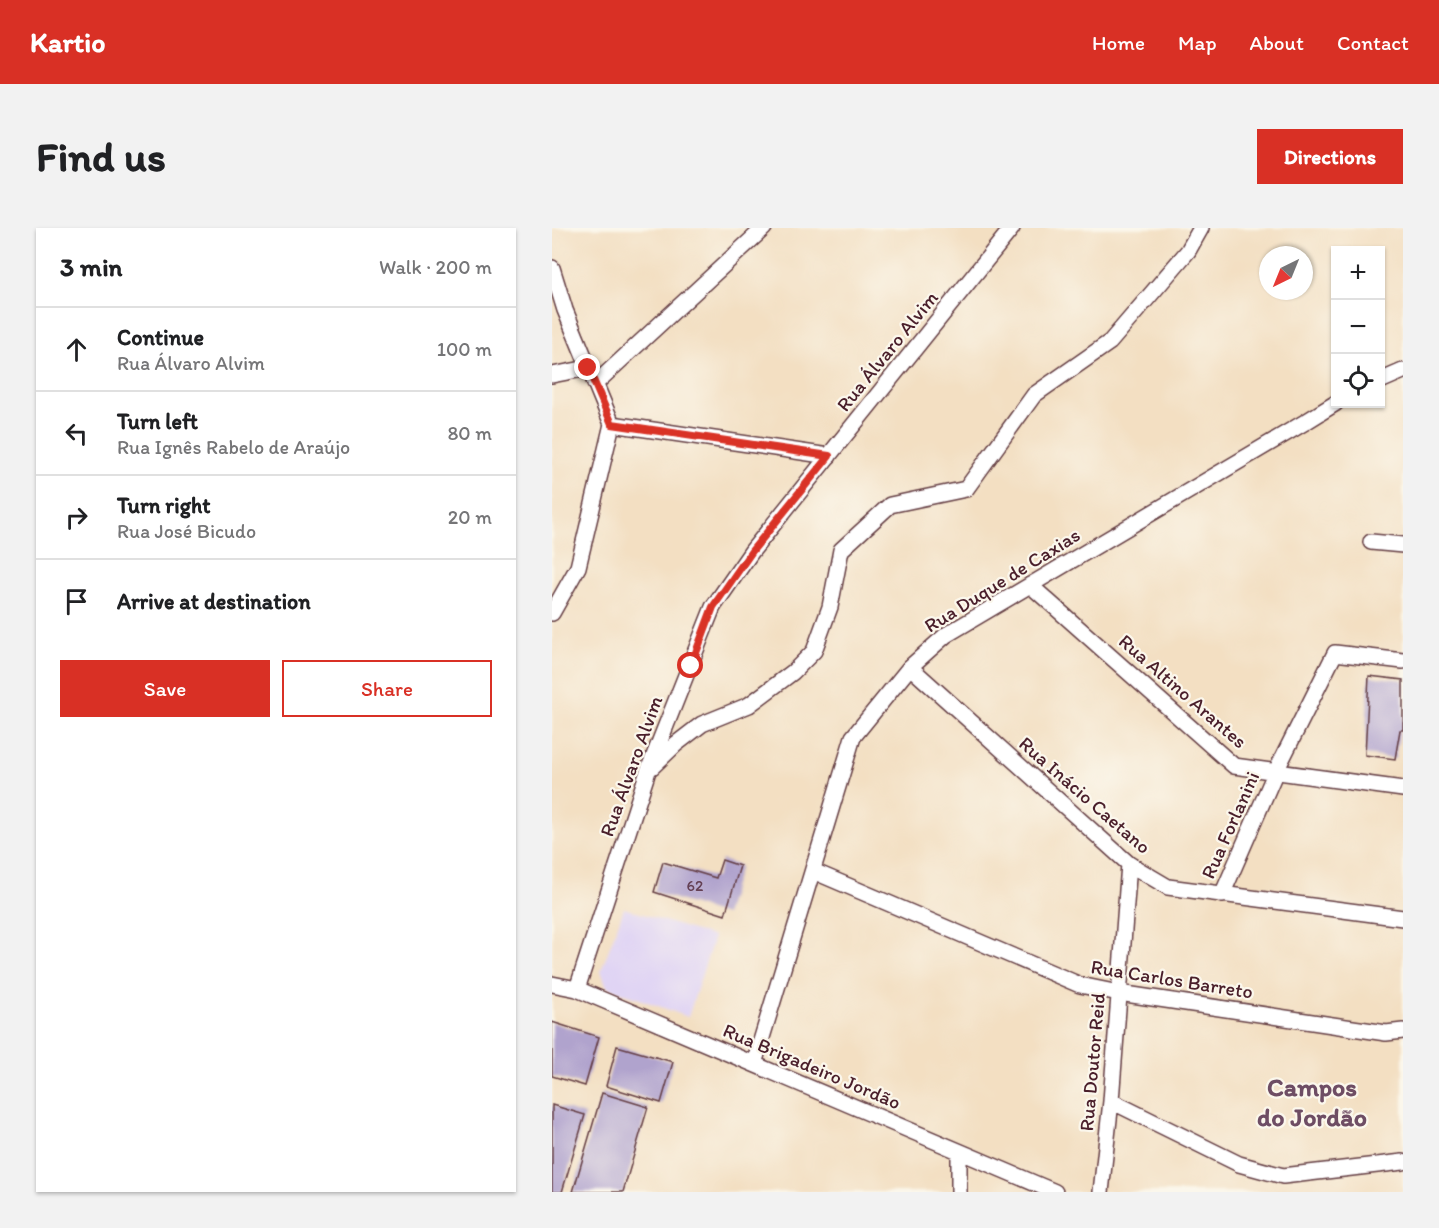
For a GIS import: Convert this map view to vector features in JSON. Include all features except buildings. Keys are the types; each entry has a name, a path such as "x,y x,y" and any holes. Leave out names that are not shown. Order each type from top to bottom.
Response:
{"street":[{"path":"595,384 764,228"},
{"name":"Rua Álvaro Alvim","path":"578,989 648,771 713,607 752,551 1012,228"},
{"path":"648,771 676,744 702,724 749,705 793,672 814,651 830,607 841,550 890,505 966,489 1034,395 1110,342 1188,251 1201,228"},
{"path":"552,268 565,310 612,424 578,567 552,613"},
{"path":"552,375 588,368"},
{"path":"1392,376 1403,389"},
{"name":"Rua Duque de Caxias","path":"754,1064 854,737 910,667 946,635 1331,406"},
{"path":"612,424 829,456"},
{"path":"1371,542 1403,545"},
{"name":"Rua Altino Arantes","path":"1030,585 1234,765 1403,789"},
{"name":"Rua Forlanini","path":"1222,895 1276,771 1335,653 1403,661"},
{"name":"Rua Inácio Caetano","path":"910,667 1129,864 1168,887 1403,918"},
{"name":"Rua Doutor Reid","path":"1101,1192 1111,1101 1129,864"},
{"name":"Rua Carlos Barreto","path":"813,871 1080,985 1119,993 1386,1033 1403,1031"},
{"name":"Rua Brigadeiro Jordão","path":"552,984 578,989 1054,1192"},
{"path":"1111,1101 1239,1164 1283,1176 1403,1162"},
{"path":"959,1152 959,1192"}],"shaded area":[{"path":"624,908 714,937 688,1017 607,987 601,971"}],"district":[{"name":"Campos do Jordão","path":"1312,1102"}],"route":[{"path":"588,368 612,424 829,456 752,551 713,607 691,666"}]}
